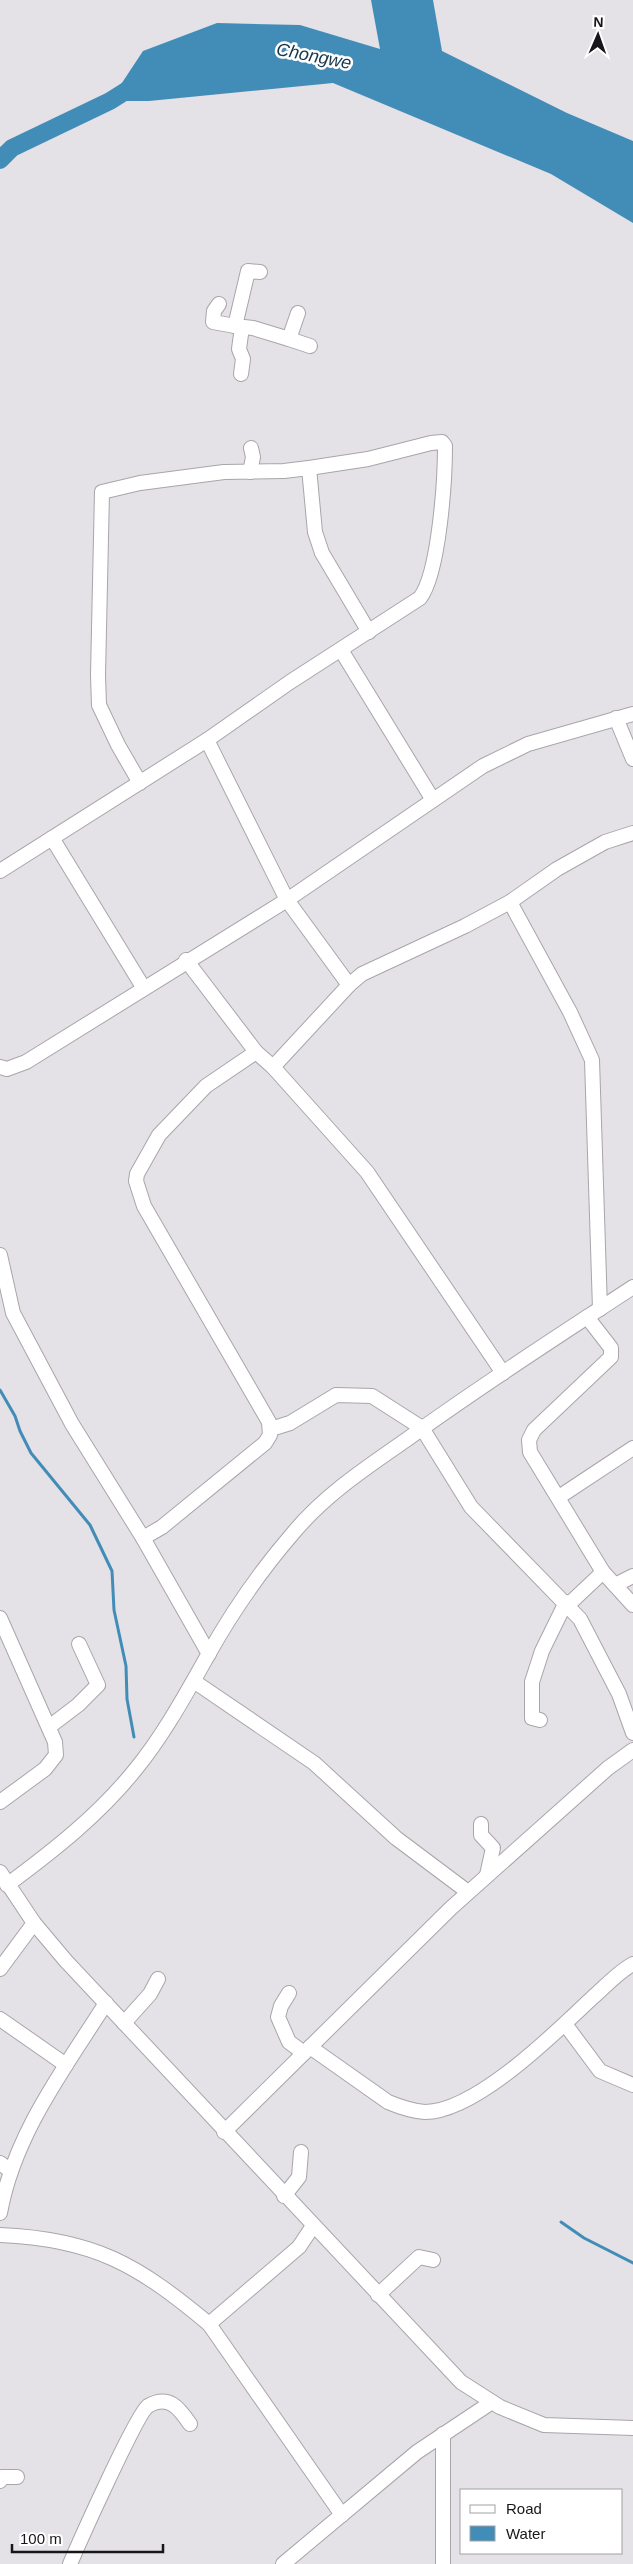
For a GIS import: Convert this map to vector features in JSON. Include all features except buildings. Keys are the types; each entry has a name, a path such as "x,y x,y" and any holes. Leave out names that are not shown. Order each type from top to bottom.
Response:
{"street":[{"path":"241,374 243,359 239,349 239,326 248,271 260,272"},
{"path":"219,304 214,311 213,322 239,326 310,346"},
{"path":"288,339 298,312"},
{"path":"0,871 140,783 207,740 290,682 420,598 431,579 444,483 445,446 442,442 368,459 309,468 224,472 140,483 102,492 99,705 118,745 140,783"},
{"path":"250,472 253,457 251,448"},
{"path":"309,468 315,532 322,553 369,632"},
{"path":"341,650 433,800"},
{"path":"0,1067 6,1069 26,1062 186,960 287,900 483,766 528,744 633,714"},
{"path":"616,718 633,759"},
{"path":"207,740 287,900 349,985"},
{"path":"273,1067 349,985 362,974 465,926 510,902 557,869 605,842 633,833"},
{"path":"52,838 143,987"},
{"path":"510,902 570,1012 592,1060 600,1309"},
{"path":"186,960 256,1052 273,1067 367,1172 503,1373"},
{"path":"143,1538 162,1527 265,1443 271,1429 270,1422 144,1206 136,1181 137,1174 159,1135 206,1086 256,1052"},
{"path":"0,1255 13,1313 72,1424 143,1538 209,1654"},
{"path":"7,1885 52,1852 99,1811 136,1770 195,1682 209,1654 261,1575 294,1531 334,1491 422,1428 633,1287"},
{"path":"587,1317 611,1348 612,1357 541,1423 530,1440 530,1452 559,1497 602,1572 633,1604"},
{"path":"271,1429 290,1423 336,1395 372,1396 422,1428 471,1507 580,1619 620,1694 633,1733"},
{"path":"559,1497 633,1448"},
{"path":"540,1720 532,1718 532,1682 542,1651 567,1604 602,1572"},
{"path":"615,1585 633,1576"},
{"path":"0,1618 56,1742 56,1755 45,1769 0,1802"},
{"path":"49,1727 85,1699 98,1684 78,1644"},
{"path":"195,1682 314,1764 396,1838 468,1892"},
{"path":"224,2132 468,1892 608,1768 633,1750"},
{"path":"481,1824 481,1835 493,1848 487,1875"},
{"path":"0,1872 34,1923 66,1962 378,2296 461,2382 492,2402 544,2425 633,2428"},
{"path":"0,1969 34,1923"},
{"path":"289,1993 281,2006 278,2017 289,2042 307,2050 388,2102 402,2108 426,2112 466,2100 524,2060 633,1964"},
{"path":"124,2023 150,1994 158,1978"},
{"path":"0,2213 5,2167 66,2065 106,2003"},
{"path":"0,2019 66,2065"},
{"path":"564,2024 600,2071 633,2086"},
{"path":"284,2196 299,2177 301,2152"},
{"path":"209,2324 299,2247 313,2226"},
{"path":"0,2235 33,2237 80,2245 115,2258 163,2287 209,2324 342,2515"},
{"path":"378,2296 419,2257 433,2260"},
{"path":"70,2564 126,2443 146,2407 160,2401 170,2402 179,2408 190,2424"},
{"path":"282,2564 417,2452 492,2402"},
{"path":"443,2434 443,2564"},
{"path":"0,2480 2,2477 17,2477"}],"water":[{"path":"371,0 433,0 442,51 567,113 633,141 633,223 551,174 333,83 149,101 110,101 143,51 217,23 300,25 380,49"}],"waterway":[{"name":"Chongwe","path":"0,160 12,148 110,101 129,89"},
{"path":"0,1390 15,1416 31,1453 90,1525 112,1571 114,1610 126,1666 127,1699 134,1737"},
{"path":"561,2222 584,2238 633,2263"}]}
